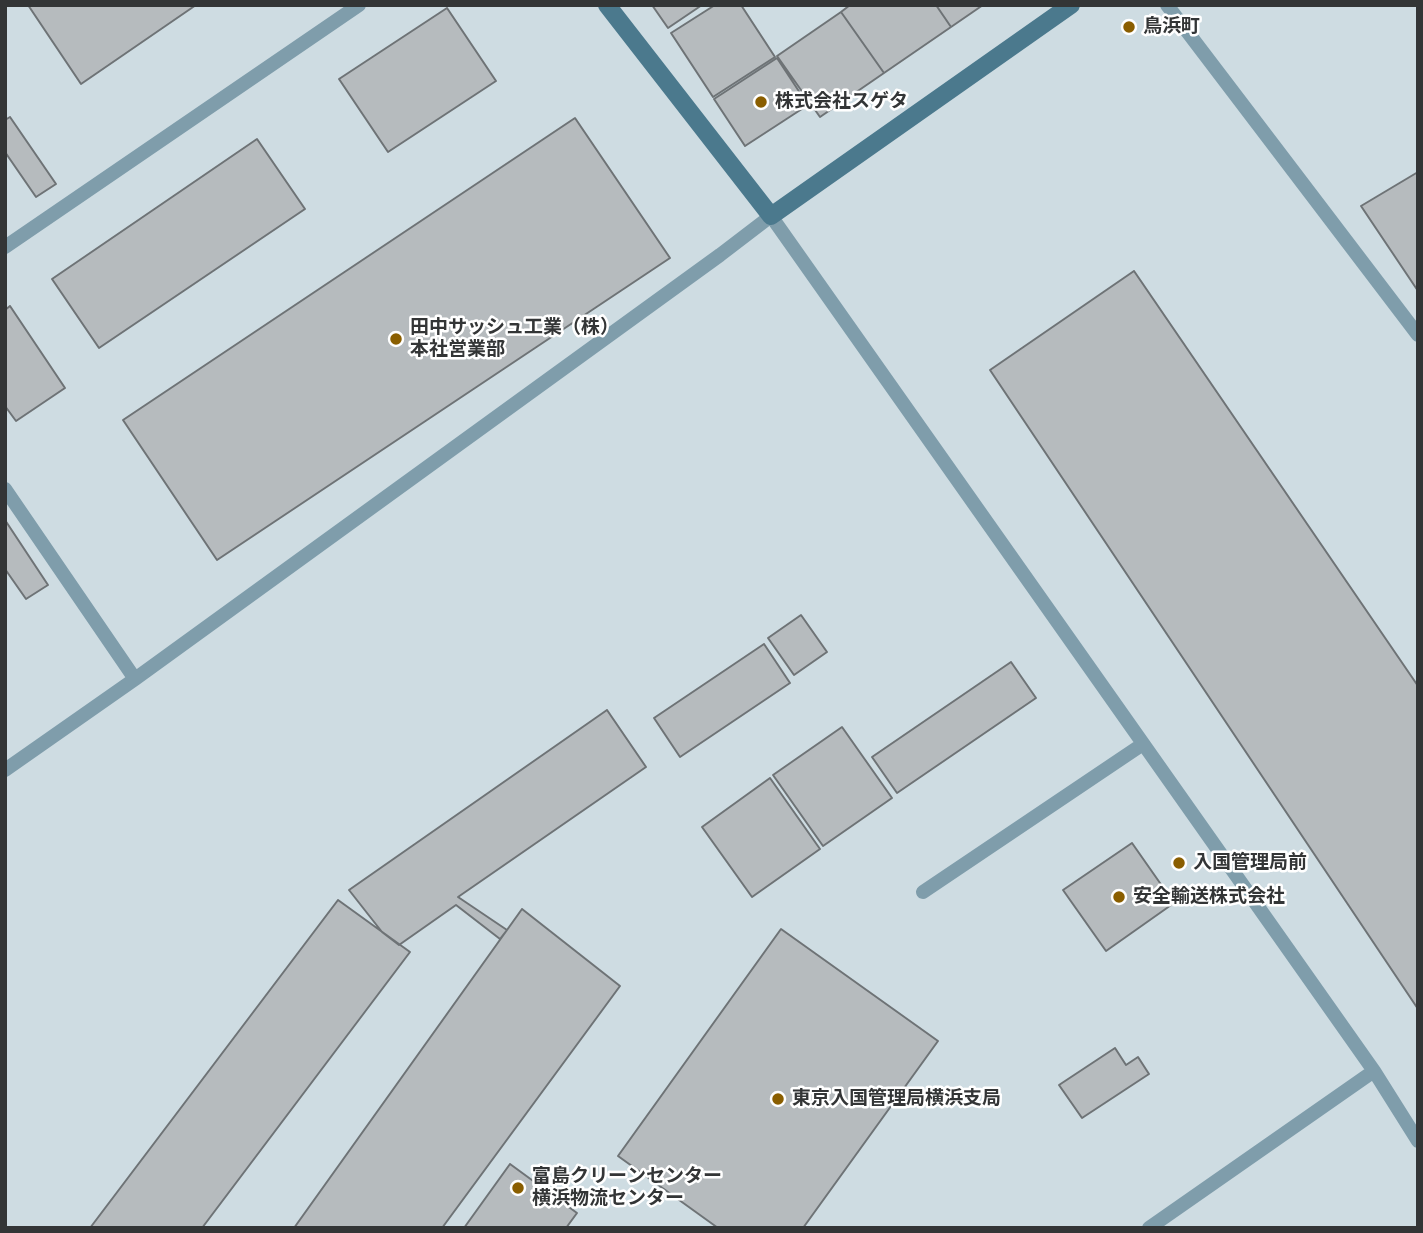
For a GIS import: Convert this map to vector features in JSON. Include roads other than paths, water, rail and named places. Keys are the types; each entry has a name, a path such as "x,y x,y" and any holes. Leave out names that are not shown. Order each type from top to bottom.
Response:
{"street":[{"path":"607,5 771,216 1071,5"}],"lane":[{"path":"5,247 359,5"},
{"path":"1167,5 1418,335"},
{"path":"5,770 135,680 720,256 771,216 1374,1070 1418,1141"},
{"path":"5,489 135,680"},
{"path":"923,892 1143,744"},
{"path":"1149,1228 1374,1070"}],"place":[{"name":"鳥浜町","path":"1129,27"},
{"name":"株式会社スゲタ","path":"761,102"},
{"name":"田中サッシュ工業（株） 本社営業部","path":"396,339"},
{"name":"入国管理局前","path":"1179,863"},
{"name":"安全輸送株式会社","path":"1119,897"},
{"name":"東京入国管理局横浜支局","path":"778,1099"},
{"name":"富島クリーンセンター 横浜物流センター","path":"518,1188"}]}
